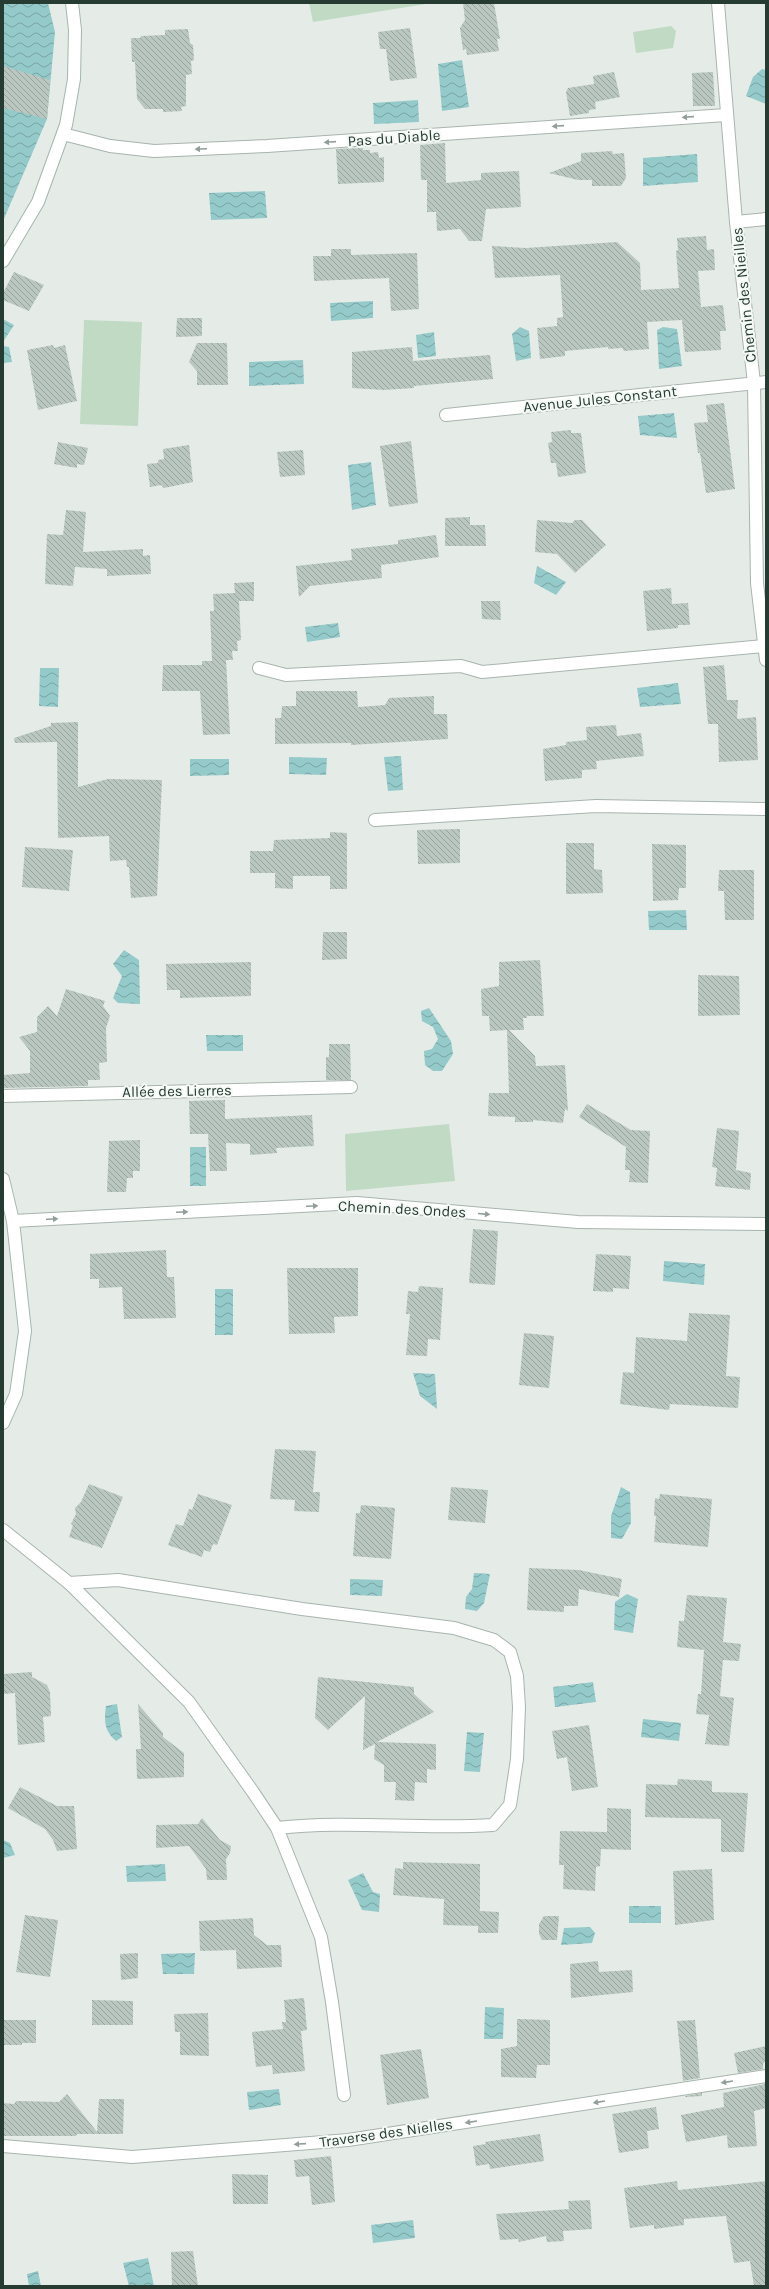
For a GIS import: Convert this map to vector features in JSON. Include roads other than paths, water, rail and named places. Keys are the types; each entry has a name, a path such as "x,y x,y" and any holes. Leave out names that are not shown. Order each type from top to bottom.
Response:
{"street":[{"path":"3,260 38,202 63,134 74,79 76,30 72,3"},
{"name":"Chemin des Nieilles","path":"718,3 726,115 736,222 760,383 757,583 766,660"},
{"name":"Pas du Diable","path":"63,134 110,146 151,151 267,146 726,115"},
{"path":"736,222 766,219"},
{"name":"Avenue Jules Constant","path":"446,415 760,383"},
{"path":"259,668 286,675 461,666 482,672 764,646"},
{"path":"375,820 596,806 766,809"},
{"name":"Allée des Lierres","path":"3,1096 352,1087"},
{"path":"3,1179 14,1221 24,1331 16,1394 3,1423"},
{"name":"Chemin des Ondes","path":"14,1221 357,1203 578,1222 766,1224"},
{"path":"3,1530 69,1584 189,1702 253,1792 276,1828 321,1937 332,2002 344,2095"},
{"path":"69,1584 118,1580 302,1609 454,1628 494,1640 510,1652 517,1676 517,1759 510,1805 493,1825 452,1828 316,1824 276,1828"},
{"name":"Traverse des Nielles","path":"3,2146 132,2157 348,2140 766,2076"}],"water":[{"path":"3,3 48,3 55,32 47,119 3,221"},
{"path":"462,60 469,107 442,111 438,64"},
{"path":"762,69 766,70 766,104 746,96 753,77"},
{"path":"418,100 419,122 374,124 373,103"},
{"path":"697,154 698,182 643,186 643,158"},
{"path":"265,191 267,218 211,220 209,193"},
{"path":"373,301 373,318 331,321 330,303"},
{"path":"3,319 14,325 3,342"},
{"path":"520,327 529,331 531,358 516,361 512,334"},
{"path":"663,327 677,329 682,366 659,369 657,330"},
{"path":"434,332 436,356 418,358 416,335"},
{"path":"3,346 9,347 12,362 3,363"},
{"path":"303,360 304,384 249,386 249,362"},
{"path":"674,413 677,438 640,435 638,416"},
{"path":"371,462 376,505 352,510 348,465"},
{"path":"537,566 566,582 556,595 534,583"},
{"path":"338,623 340,637 307,642 305,627"},
{"path":"40,668 59,668 58,707 39,706"},
{"path":"678,683 681,704 640,707 637,688"},
{"path":"401,756 403,790 388,791 384,757"},
{"path":"289,757 327,758 326,775 289,774"},
{"path":"190,759 229,759 229,775 190,776"},
{"path":"686,910 687,930 649,930 648,911"},
{"path":"124,950 139,960 140,1004 118,1003 113,998 122,976 113,964"},
{"path":"429,1008 451,1041 453,1054 442,1071 433,1071 425,1065 424,1051 432,1049 438,1039 433,1027 422,1021 421,1011"},
{"path":"206,1035 243,1035 243,1051 207,1051"},
{"path":"190,1147 206,1147 206,1186 190,1186"},
{"path":"664,1261 705,1264 704,1285 663,1281"},
{"path":"215,1289 233,1289 233,1335 215,1335"},
{"path":"413,1373 435,1374 437,1409 420,1396"},
{"path":"621,1487 630,1492 631,1523 622,1539 611,1538 611,1516"},
{"path":"474,1573 490,1574 484,1603 477,1611 465,1609 466,1597 472,1589"},
{"path":"350,1579 383,1580 382,1596 350,1595"},
{"path":"627,1594 638,1599 633,1633 614,1630 615,1602"},
{"path":"593,1682 596,1702 555,1707 553,1687"},
{"path":"117,1704 122,1737 116,1741 107,1729 105,1716 106,1706"},
{"path":"643,1719 681,1723 679,1741 641,1737"},
{"path":"467,1732 484,1733 480,1772 464,1771"},
{"path":"3,1840 10,1843 15,1855 3,1858"},
{"path":"165,1864 166,1881 127,1882 126,1866"},
{"path":"363,1873 373,1892 380,1894 379,1912 362,1910 348,1880"},
{"path":"629,1906 661,1906 661,1923 629,1923"},
{"path":"590,1927 595,1933 592,1943 561,1945 564,1928"},
{"path":"195,1953 194,1974 163,1974 161,1954"},
{"path":"485,2007 504,2008 503,2039 484,2039"},
{"path":"279,2089 281,2105 249,2110 247,2092"},
{"path":"413,2220 415,2238 373,2243 371,2225"},
{"path":"148,2258 154,2286 129,2286 123,2263"},
{"path":"38,2271 41,2286 29,2286 27,2274"}]}
